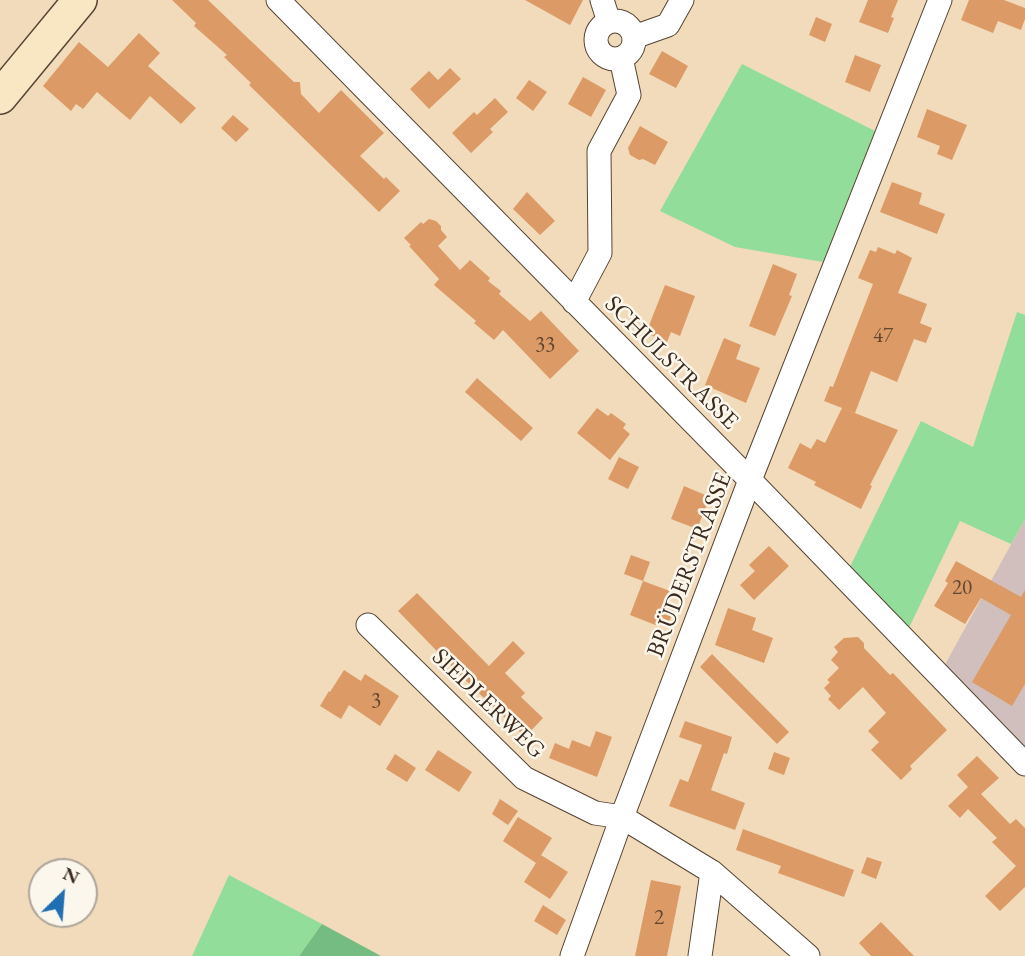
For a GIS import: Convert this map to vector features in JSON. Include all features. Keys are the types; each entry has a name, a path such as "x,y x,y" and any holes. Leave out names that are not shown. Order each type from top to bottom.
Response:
{"main road":[{"path":"0,97 80,0"}],"street":[{"name":"SCHULSTRASSE","path":"278,0 1025,764"},
{"path":"634,37 668,26 682,0"},
{"name":"BRÜDERSTRASSE","path":"572,956 750,480 940,0"},
{"path":"605,11 617,21 625,23 634,37 632,50 627,55 612,59 605,56 596,42 605,11"},
{"path":"574,302 600,253 599,151 629,95 621,58"},
{"name":"SIEDLERWEG","path":"368,625 524,778 595,813 622,817 712,872 808,956"},
{"path":"700,956 712,872"}],"shaded area":[{"path":"1025,519 1025,753 942,670"}],"green space":[{"path":"742,64 875,131 823,262 735,247 660,211"},
{"path":"1017,312 1025,315 1025,519 1011,544 960,521 907,632 847,573 921,421 973,447"},
{"path":"229,875 322,924 299,956 192,956"},
{"path":"322,924 381,956 299,956"}],"building":[{"path":"172,0 208,0 294,82 300,82 301,94 319,113 341,90 384,133 360,156 400,191 379,212 249,85 251,83 224,57 227,55 194,26 196,23"},
{"path":"525,0 583,0 570,25"},
{"path":"868,0 898,0 888,33 859,22"},
{"path":"969,0 1004,0 1025,8 1021,30 998,21 993,33 961,20"},
{"path":"816,17 832,24 825,42 809,35"},
{"path":"139,33 160,53 148,66 196,108 181,124 150,96 130,120 97,92 83,109 76,104 71,111 43,86 79,42 108,67"},
{"path":"662,51 688,66 676,88 649,74"},
{"path":"855,55 881,65 870,92 845,82"},
{"path":"450,68 461,79 429,109 410,89 429,71 438,80"},
{"path":"583,77 606,90 591,117 568,104"},
{"path":"529,80 547,92 533,111 516,98"},
{"path":"495,98 508,112 490,129 493,132 471,153 452,133 474,112 477,115"},
{"path":"927,109 967,125 952,160 937,154 940,146 917,137"},
{"path":"233,115 249,129 236,142 221,128"},
{"path":"640,126 668,142 655,165 630,155 628,148"},
{"path":"892,182 922,193 919,204 945,214 937,234 880,212"},
{"path":"527,192 555,221 540,235 513,209"},
{"path":"429,219 441,226 447,237 438,246 460,270 470,260 490,278 488,281 501,291 499,294 530,321 541,311 579,351 550,379 503,330 494,340 434,285 439,279 404,238 421,222 423,224"},
{"path":"878,247 895,254 897,250 912,258 898,293 927,304 920,323 932,328 926,343 914,339 897,382 871,371 855,413 824,401 830,386 833,387 873,284 858,278 870,250 876,252"},
{"path":"773,264 797,274 789,295 792,296 775,336 749,326"},
{"path":"665,285 695,296 680,336 671,332 667,342 646,333"},
{"path":"724,338 741,345 736,359 760,368 746,403 705,385"},
{"path":"477,378 533,428 521,441 465,392"},
{"path":"597,408 608,416 611,413 626,424 623,428 630,434 610,460 577,433"},
{"path":"842,408 898,430 861,509 788,468 800,443 811,449 817,439 825,443"},
{"path":"619,457 639,467 628,489 608,479"},
{"path":"684,486 710,497 697,529 671,519"},
{"path":"769,546 789,566 754,600 740,585 755,571 749,565"},
{"path":"631,555 650,562 643,581 624,574"},
{"path":"956,561 1021,597 1025,590 1025,684 1012,706 972,682 1011,615 981,598 965,624 934,606 948,583 945,581"},
{"path":"643,581 670,591 666,603 675,607 668,624 659,621 658,626 630,615"},
{"path":"417,593 489,666 513,641 525,653 505,673 525,693 521,697 543,718 525,737 398,611"},
{"path":"728,608 756,618 752,630 773,638 764,663 715,645"},
{"path":"858,637 864,643 864,648 890,675 893,673 947,730 910,766 912,769 901,780 871,750 879,742 868,731 886,713 863,687 839,710 828,699 831,696 824,688 830,682 827,680 839,668 831,660 838,652 834,647 844,638"},
{"path":"712,654 789,732 777,744 700,667"},
{"path":"344,670 361,681 365,674 399,696 380,726 349,705 341,719 320,706"},
{"path":"685,721 732,737 711,790 745,803 735,830 669,806 680,779 688,782 702,745 679,737"},
{"path":"596,731 612,737 597,777 549,758 555,743 569,749 572,740 590,747"},
{"path":"438,750 472,772 459,792 425,770"},
{"path":"774,752 790,758 784,775 768,769"},
{"path":"395,754 416,768 407,782 386,769"},
{"path":"977,756 999,778 981,794 1010,824 1016,819 1025,828 1025,887 1000,911 985,896 1016,866 992,842 997,838 968,809 960,818 948,806 968,787 957,775"},
{"path":"500,799 518,811 508,825 492,814"},
{"path":"518,817 552,838 536,863 503,841"},
{"path":"743,829 854,870 844,897 778,873 781,866 736,850"},
{"path":"541,855 568,872 550,899 524,882"},
{"path":"867,857 882,862 876,879 861,873"},
{"path":"651,880 681,886 667,956 635,956"},
{"path":"543,905 566,920 557,935 534,921"},
{"path":"881,922 914,956 871,956 859,943"}]}
